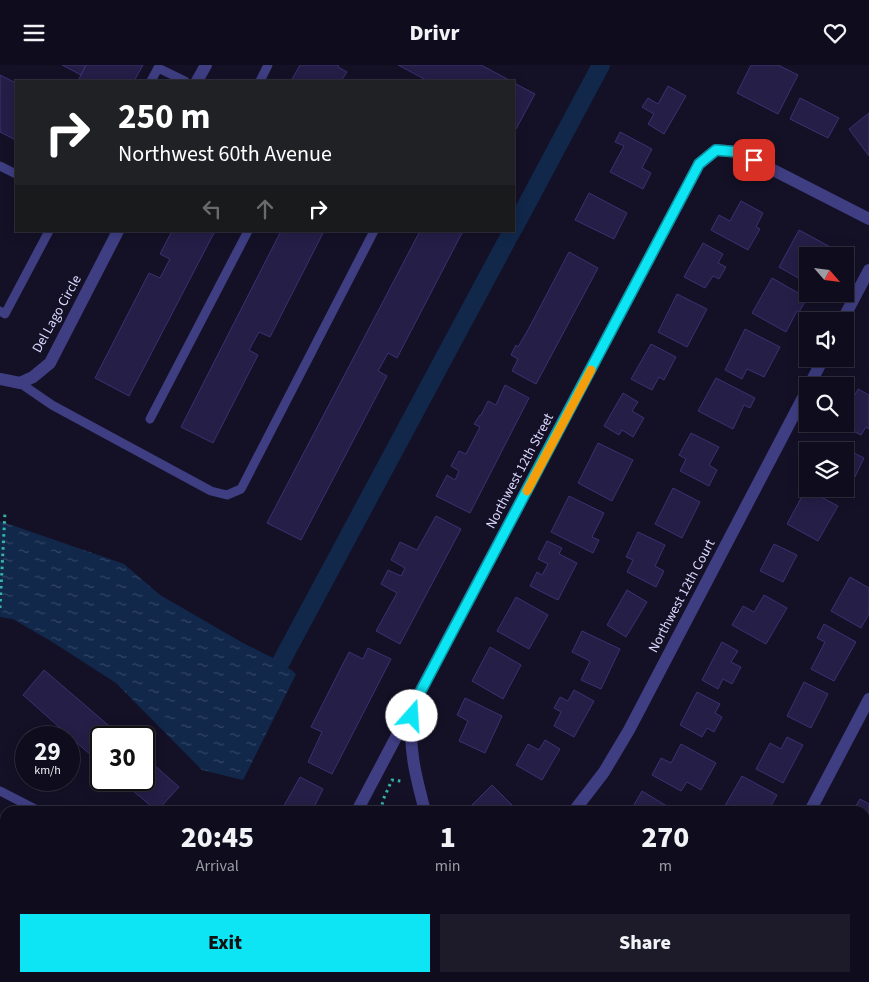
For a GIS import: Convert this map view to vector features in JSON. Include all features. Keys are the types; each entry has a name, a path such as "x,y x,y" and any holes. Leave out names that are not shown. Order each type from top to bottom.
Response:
{"street":[{"path":"198,80 206,65"},
{"name":"Northwest 12th Street","path":"360,806 699,164 716,150 738,152 869,219"},
{"name":"Del Lago Circle","path":"20,383 33,377 50,363 117,232"},
{"path":"847,312 869,270"},
{"path":"0,379 20,383"},
{"name":"Northwest 12th Court","path":"578,806 604,772 629,730 799,404"},
{"path":"813,806 869,699"},
{"path":"414,704 410,728 415,766 424,806"}],"lane":[{"path":"260,80 268,65"},
{"path":"152,80 158,68 183,80"},
{"path":"0,166 15,174"},
{"path":"0,311 5,314 49,232"},
{"path":"150,419 247,232"},
{"path":"20,383 52,405 210,491 227,495 241,489 373,232"},
{"path":"0,791 29,806"}],"path":[{"path":"0,608 5,512"},
{"path":"382,806 392,779 401,781 403,788"}],"water":[{"path":"0,521 124,564 160,595 243,643 281,662 296,674 243,780 202,770 116,683 13,619 0,617"}],"building":[{"path":"62,65 86,65 81,75"},
{"path":"86,65 143,65 135,80 78,80"},
{"path":"300,65 339,65 338,67 347,72 342,80 292,80"},
{"path":"398,65 481,65 509,80 426,80"},
{"path":"751,65 778,65 798,75 778,114 737,93"},
{"path":"0,75 15,82 15,140 0,132"},
{"path":"515,84 535,94 515,128"},
{"path":"668,86 686,96 664,134 648,124 654,114 642,107 648,98 658,104"},
{"path":"800,98 839,118 828,138 790,119"},
{"path":"869,113 869,156 849,129"},
{"path":"620,132 652,149 642,168 651,173 643,189 610,172 624,146 615,142"},
{"path":"589,193 627,213 614,239 575,220"},
{"path":"741,201 763,213 756,227 760,229 748,250 711,230 719,215 730,221"},
{"path":"799,230 830,247 799,247 799,278 779,267"},
{"path":"171,232 214,232 129,396 95,378 149,273 160,278 170,259 160,254"},
{"path":"280,232 323,233 270,337 259,332 249,350 258,355 213,443 181,427"},
{"path":"419,232 462,232 397,358 388,353 378,371 387,376 301,540 267,523"},
{"path":"703,243 723,254 718,263 726,267 719,279 713,276 705,288 684,277"},
{"path":"569,252 598,268 536,384 512,371 518,359 511,355 529,328"},
{"path":"772,278 799,293 799,303 804,303 799,312 797,311 786,332 752,313"},
{"path":"677,294 707,309 687,347 658,332"},
{"path":"745,329 780,347 764,377 747,369 742,379 725,370"},
{"path":"651,344 676,357 664,380 659,377 652,390 631,379"},
{"path":"716,378 755,398 750,408 744,405 733,429 698,411"},
{"path":"505,385 529,398 470,513 436,496 447,475 455,480 459,471 451,466 459,451 466,454 480,427 474,424 488,401 496,405"},
{"path":"858,389 869,395 869,429 866,427 861,435 854,431 854,397"},
{"path":"623,393 638,402 632,411 644,418 633,437 622,430 619,435 604,426"},
{"path":"691,433 719,447 709,465 717,470 709,486 680,471 686,459 679,455"},
{"path":"598,443 633,460 612,501 578,483"},
{"path":"854,453 864,458 854,479"},
{"path":"673,488 700,502 682,538 655,524"},
{"path":"569,496 604,513 592,537 599,540 593,553 551,532"},
{"path":"802,497 821,497 838,506 818,541 787,524"},
{"path":"436,516 461,529 400,644 376,631 397,593 381,584 388,570 401,576 405,568 391,560 400,542 417,550"},
{"path":"638,532 665,545 655,566 664,571 656,587 627,572 633,560 626,557"},
{"path":"547,541 562,548 559,554 577,563 558,600 530,586 537,572 542,575 548,564 538,559"},
{"path":"774,544 797,555 783,582 760,571"},
{"path":"850,577 869,588 869,614 861,628 831,611"},
{"path":"627,590 647,602 626,637 607,625"},
{"path":"764,595 787,608 766,644 732,625 743,606 754,612"},
{"path":"516,597 548,615 529,649 497,631"},
{"path":"824,624 856,642 834,681 811,669 825,642 817,638"},
{"path":"582,631 620,649 601,689 581,680 590,661 572,652"},
{"path":"722,642 738,651 731,662 741,667 732,684 723,679 718,689 702,680"},
{"path":"490,647 521,665 503,699 472,681"},
{"path":"368,648 391,659 332,774 308,762 322,732 311,727 349,652 363,659"},
{"path":"44,670 109,726 90,726 90,754 80,745 80,726 58,726 23,695"},
{"path":"804,682 828,694 811,728 787,716"},
{"path":"574,690 594,701 574,737 554,726 561,712 554,708 560,697 568,701"},
{"path":"697,692 720,704 715,713 722,717 714,732 707,728 702,737 680,725"},
{"path":"465,698 502,716 485,753 459,741 468,721 457,715"},
{"path":"787,737 803,745 783,783 756,769 770,743 781,749"},
{"path":"545,740 560,749 542,780 516,765 528,744 539,750"},
{"path":"681,744 716,763 701,790 687,782 681,791 652,775 661,758 671,763"},
{"path":"155,766 179,787 162,806 151,806 133,791 155,791"},
{"path":"742,776 777,795 771,806 725,806"},
{"path":"300,777 323,789 314,806 284,806"},
{"path":"492,785 513,806 471,806"},
{"path":"642,791 667,806 633,806"},
{"path":"860,799 869,804 869,806 856,806"}],"waterway":[{"path":"515,226 601,65"},
{"path":"281,662 511,232"}],"slow traffic":[{"path":"527,491 591,370"}],"route":[{"path":"412,716 414,704 699,164 716,150 738,152 754,160"}]}
